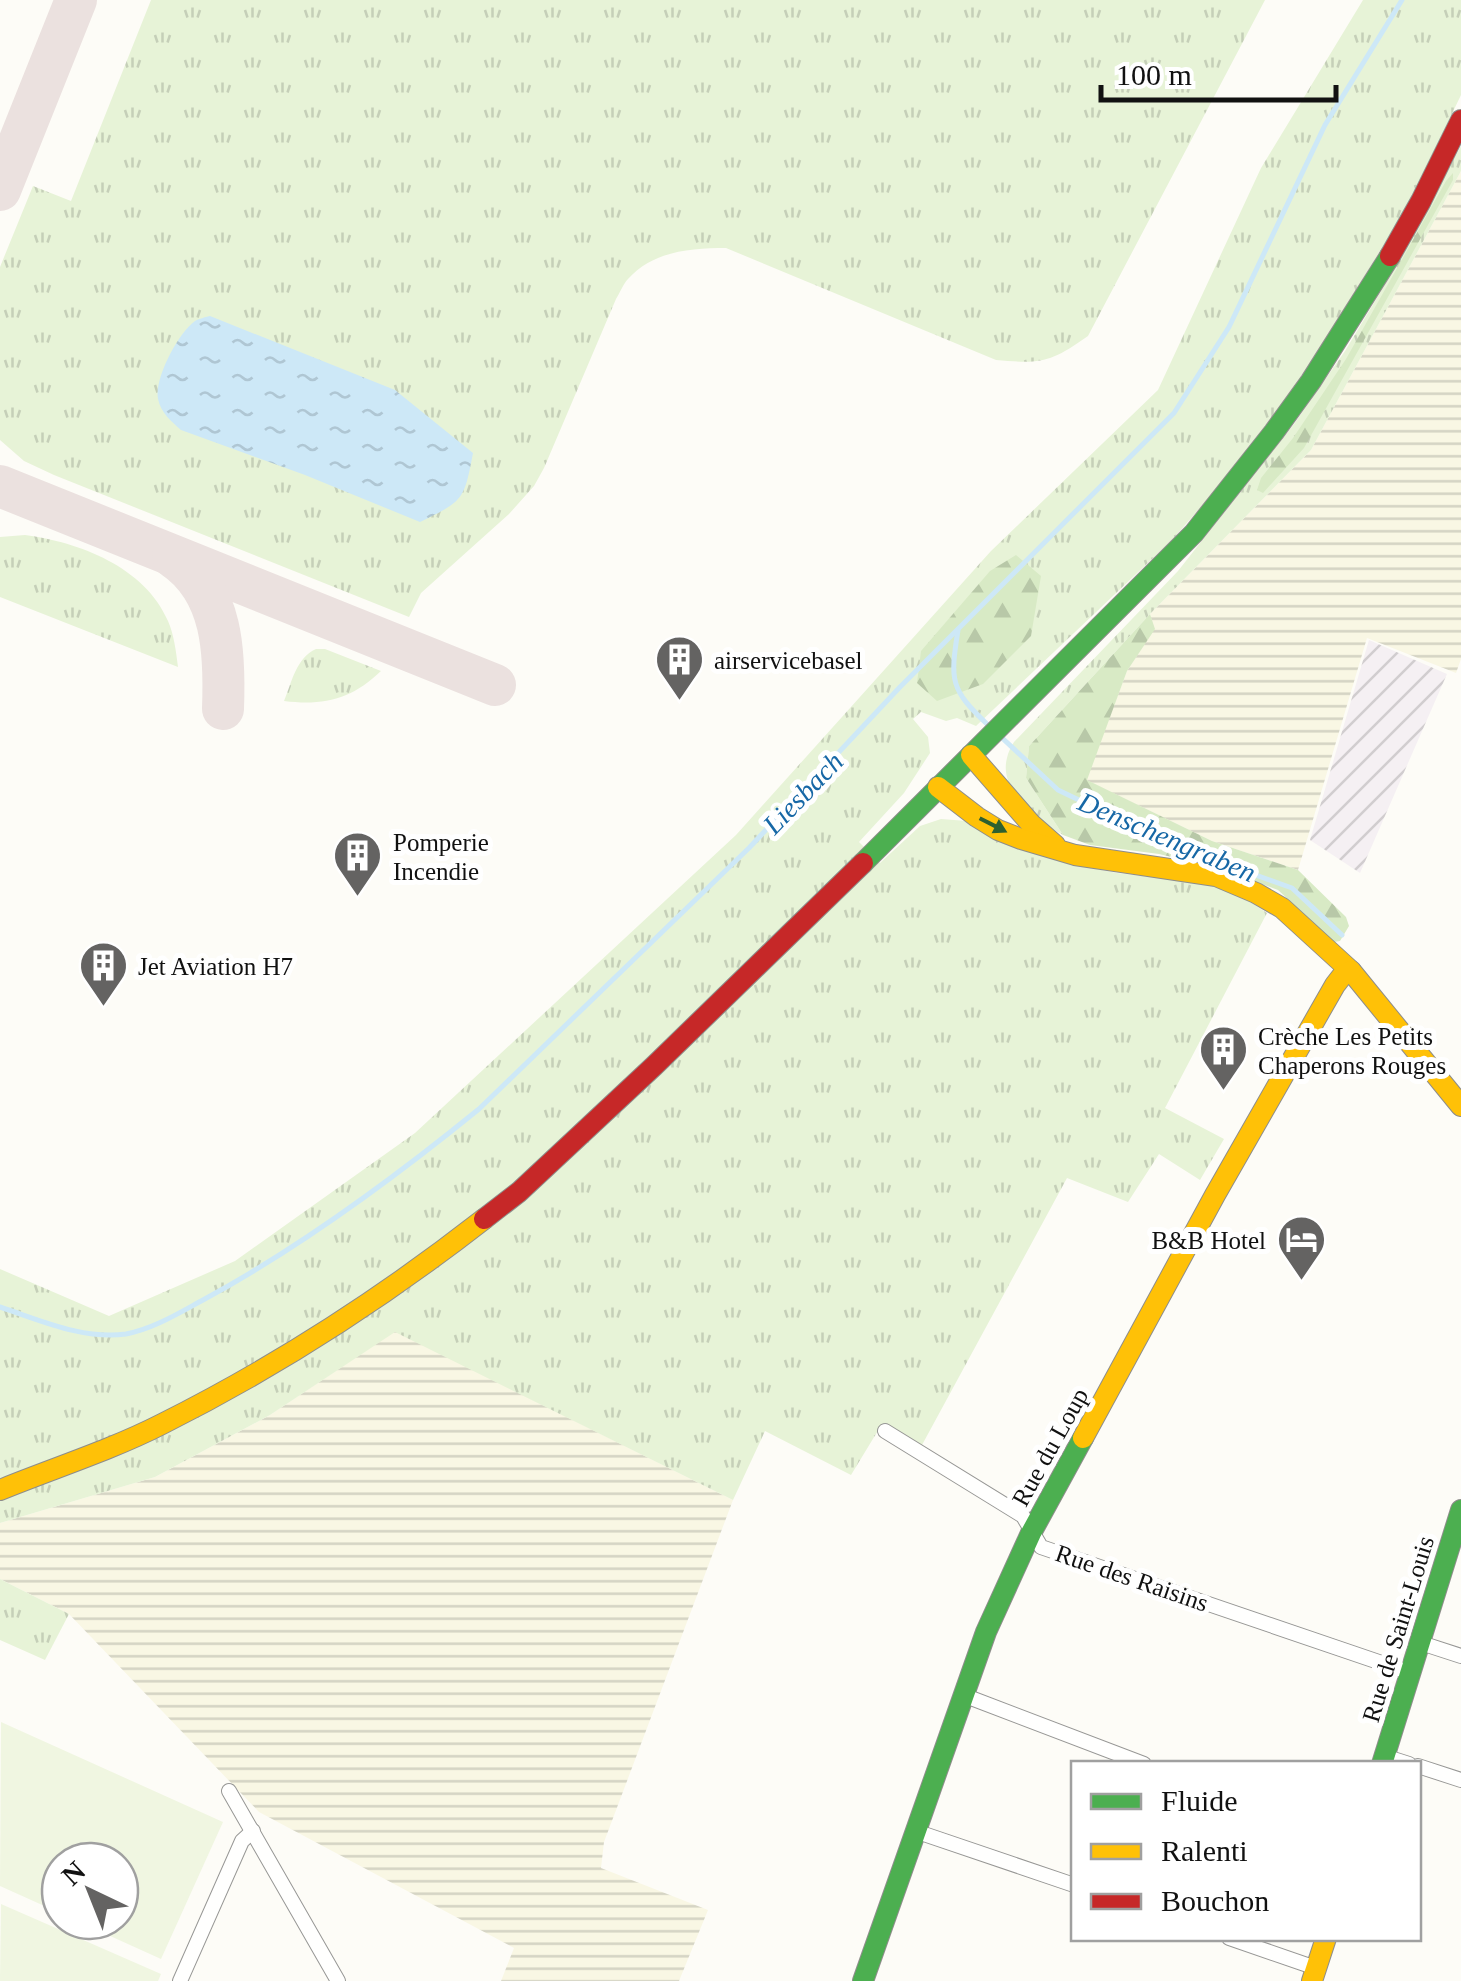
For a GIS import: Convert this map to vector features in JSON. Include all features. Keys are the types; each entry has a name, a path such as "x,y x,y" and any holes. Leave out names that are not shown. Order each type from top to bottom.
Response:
{"main road":[{"path":"0,1490 160,1425 265,1368 430,1262 518,1192 586,1129 827,899 1194,533 1311,382 1379,275 1461,120"},
{"path":"977,749 1032,824 1056,846"},
{"path":"938,787 986,823 1020,839 1076,854 1216,876 1282,908 1352,972 1461,1106"},
{"name":"Rue du Loup","path":"863,1981 986,1632 1031,1532 1326,1000 1338,980 1352,972"},
{"name":"Rue de Saint-Louis","path":"1383,1760 1420,1643 1455,1551 1461,1510"},
{"path":"1314,1975 1325,1941"}],"street":[{"name":"Rue des Raisins","path":"885,1430 1024,1516 1042,1546 1411,1673"},
{"path":"1420,1643 1461,1656"},
{"path":"963,1695 1136,1761"},
{"path":"1421,1767 1461,1780"},
{"path":"229,1791 338,1981"},
{"path":"915,1831 1071,1884"},
{"path":"180,1981 242,1840 253,1832"},
{"path":"1236,1941 1314,1975"}],"shaded area":[{"path":"1461,171 1461,659 1456,673 1367,638 1298,870 1212,841 1086,780 1127,671 1154,629 1150,614 1311,450"},
{"path":"1369,640 1447,674 1360,873 1310,840"},
{"path":"395,1331 733,1500 604,1842 601,1868 708,1910 679,1981 501,1981 514,1948 259,1812 69,1614 0,1579 0,1523 155,1477 270,1415"}],"green space":[{"path":"151,0 1265,0 1088,336 1045,360 996,360 726,248 686,250 661,257 638,270 623,286 534,486 509,514 421,593 409,617 54,475 24,461 0,440 0,267 33,186 71,201"},
{"path":"1363,0 1461,0 1461,95 1406,209 1302,377 1249,452 1172,540 976,726 957,718 946,721 921,712 913,719 928,737 930,753 904,793 859,842 880,863 920,826 941,819 967,821 1013,844 1075,865 1211,884 1267,913 1165,1108 1224,1139 1200,1180 1159,1154 1128,1202 1067,1178 922,1445 882,1424 851,1475 765,1431 733,1500 395,1332 270,1415 155,1477 0,1523 0,1269 109,1316 235,1261 415,1133 736,835 991,551 1158,390 1261,168"},
{"path":"1461,146 1461,171 1311,450 1150,614 1029,746 1026,778 1063,835 1032,813 1014,793 1006,770 1014,742 1178,571 1294,424 1345,351"},
{"path":"1453,173 1453,180 1304,448 1263,493 1257,490 1261,478 1346,359"},
{"path":"25,535 88,551 144,586 168,621 178,667 0,597 0,537"},
{"path":"1016,555 1041,576 1031,636 983,684 937,701 917,683 921,651 990,571"},
{"path":"1150,614 1155,629 1127,671 1087,780 1212,841 1298,870 1346,917 1349,926 1340,941 1334,942 1278,890 1218,868 1159,854 1090,845 1063,835 1026,778 1029,746"},
{"path":"316,649 381,671 337,698 284,701 299,664"},
{"path":"0,1579 69,1614 45,1660 0,1640"},
{"path":"1,1722 223,1822 161,1959 121,1941 140,1941 140,1841 40,1841 40,1904 0,1886"},
{"path":"1,1904 40,1921 40,1941 86,1941 161,1974 158,1981 0,1981"}],"water":[{"path":"210,316 395,390 473,453 459,498 420,522 181,430 159,404 160,380 181,335 195,321"}],"waterway":[{"name":"Liesbach","path":"0,1307 62,1328 94,1334 126,1334 156,1324 311,1235 479,1109 749,848 900,687 1174,413 1229,327 1325,125 1402,0"},
{"name":"Denschengraben","path":"958,630 956,683 966,702 988,725"},
{"name":"Denschengraben","path":"1000,736 1058,790 1177,847 1292,888 1342,935"}],"taxiway":[{"path":"0,190 76,0"},
{"path":"0,486 495,685"},
{"path":"173,557 190,571 212,606 222,646 223,709"}],"traffic: fast":[{"path":"863,863 1194,533 1311,381 1390,256"},
{"path":"863,1981 986,1632 1031,1533 1083,1438"},
{"path":"1383,1761 1461,1510"}],"traffic: slow":[{"path":"971,755 1031,824 1055,845"},
{"path":"938,787 977,817 1021,839 1075,855 1216,876 1282,908 1351,971 1461,1106"},
{"path":"1083,1438 1335,985 1351,971"},
{"path":"0,1490 143,1433 246,1379 368,1303 484,1219"},
{"path":"1312,1981 1325,1941"}],"traffic: jam":[{"path":"1390,256 1461,120"},
{"path":"484,1219 519,1192 654,1066 863,863"}],"place":[{"name":"airservicebasel","path":"679,702"},
{"name":"Pomperie Incendie","path":"358,898"},
{"name":"Jet Aviation H7","path":"103,1008"},
{"name":"Crèche Les Petits Chaperons Rouges","path":"1223,1092"},
{"name":"B&B Hotel","path":"1301,1282"}]}
